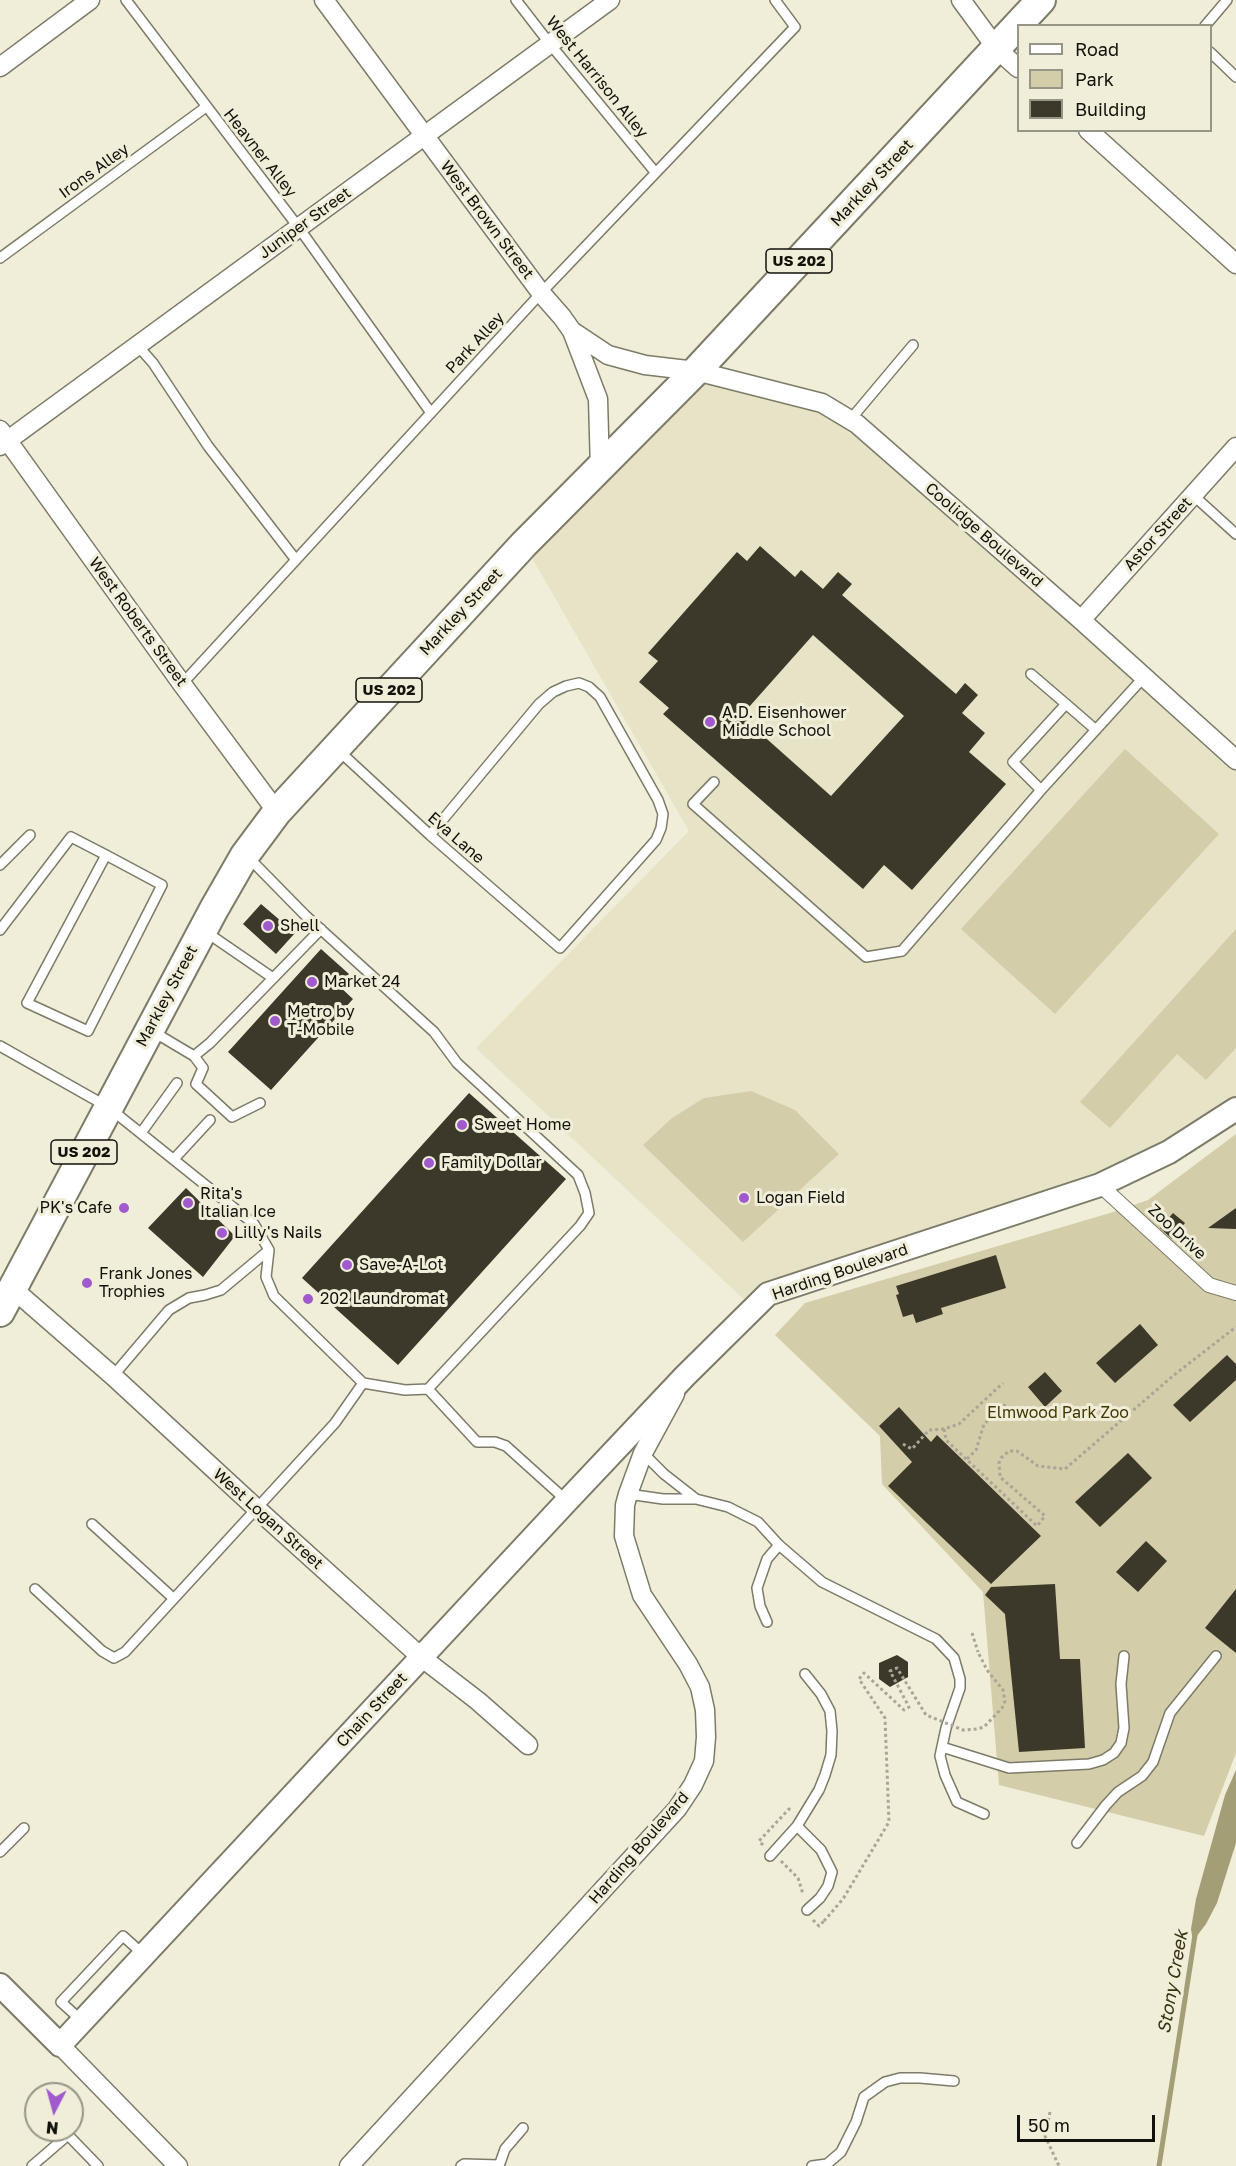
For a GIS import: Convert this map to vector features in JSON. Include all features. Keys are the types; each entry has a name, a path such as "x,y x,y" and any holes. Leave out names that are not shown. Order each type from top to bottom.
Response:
{"highway":[{"name":"Markley Street","path":"1019,24 1041,0"},
{"name":"Markley Street","path":"4,1294 108,1107 202,930 245,855 277,812 524,544 696,371 1017,27"}],"street":[{"path":"0,67 90,0"},
{"name":"West Brown Street","path":"324,0 541,293 572,331 608,355 645,365 696,371"},
{"name":"Juniper Street","path":"3,439 138,346 610,0"},
{"path":"961,0 997,49 1017,67"},
{"path":"1098,134 1233,256"},
{"path":"572,331 598,399 600,470"},
{"name":"Coolidge Boulevard","path":"696,371 822,403 857,424 1081,620 1236,760"},
{"name":"West Roberts Street","path":"3,439 277,812"},
{"name":"Astor Street","path":"1081,620 1236,447"},
{"name":"Harding Boulevard","path":"349,2166 677,1809 693,1785 704,1761 705,1710 700,1687 688,1664 642,1595 624,1536 625,1505 643,1453 685,1376 768,1294 1100,1185 1169,1152 1236,1109"},
{"name":"Zoo Drive","path":"1100,1185 1209,1285 1236,1293"},
{"name":"West Logan Street","path":"4,1294 113,1376 421,1657 478,1701 528,1745"},
{"name":"Chain Street","path":"60,2045 685,1376"},
{"path":"0,1985 178,2166"}],"lane":[{"name":"Heavner Alley","path":"126,0 299,228 431,413"},
{"name":"West Harrison Alley","path":"516,0 655,172"},
{"name":"Park Alley","path":"182,684 541,293 795,27 775,0"},
{"path":"1207,24 1227,0"},
{"path":"1212,54 1236,77"},
{"name":"Irons Alley","path":"0,258 206,107"},
{"path":"850,420 913,345"},
{"path":"138,346 153,363 208,446 296,560"},
{"path":"1193,495 1236,534"},
{"path":"1031,674 1096,730"},
{"path":"714,782 693,804 866,957 902,951 1041,790 1144,677"},
{"name":"Eva Lane","path":"336,748 430,835 560,948 656,840 663,814 658,800 600,697 589,687 579,683 553,692 539,704 430,835"},
{"path":"1041,790 1013,762 1066,704"},
{"path":"0,864 30,835"},
{"path":"0,930 71,837 106,855 162,885 88,1031 27,1003 106,855"},
{"path":"0,1046 108,1107 254,1224 268,1250 266,1277 274,1296 363,1383 405,1390 428,1389 580,1226 589,1213 585,1193 578,1175 457,1063 434,1032 321,929 245,855"},
{"path":"194,1056 321,929"},
{"path":"202,930 273,978"},
{"path":"149,1030 194,1056 203,1068 196,1084 232,1117 260,1103"},
{"path":"141,1133 177,1083"},
{"path":"174,1159 210,1120"},
{"path":"113,1376 169,1310 189,1298 221,1290 268,1250"},
{"path":"35,1589 102,1651 114,1658 125,1652 335,1423 363,1383"},
{"path":"428,1389 477,1442 495,1442 506,1446 567,1501"},
{"path":"643,1453 664,1474 696,1499"},
{"path":"628,1494 663,1499 696,1499 728,1507 758,1522 779,1545 822,1582 936,1639 954,1658 960,1688 940,1756 957,1802 984,1814"},
{"path":"92,1524 173,1598"},
{"path":"767,1622 760,1606 757,1588 767,1559 779,1545"},
{"path":"942,1747 1009,1768 1089,1764 1103,1760 1114,1753 1121,1743 1124,1728 1121,1684 1124,1656"},
{"path":"1077,1843 1118,1792 1142,1776 1153,1762 1170,1713 1216,1656"},
{"path":"771,1854 806,1814 825,1775 831,1755 830,1711 821,1694 805,1674"},
{"path":"797,1826 821,1850 832,1872 828,1886 820,1898 807,1910"},
{"path":"0,1852 24,1828"},
{"path":"812,2166 827,2164 841,2152 856,2122 864,2097 885,2082 900,2078 954,2081"},
{"path":"461,2166 464,2164 499,2165 505,2149 523,2128"},
{"path":"32,2166 68,2135 98,2166"}],"path":[{"path":"944,1429 946,1440 1037,1526 1045,1516 1000,1477 1001,1458 1010,1451 1017,1451 1038,1466 1065,1469 1174,1375 1236,1328"},
{"path":"903,1444 912,1449 929,1430 944,1429 959,1424 1003,1383"},
{"path":"967,1460 976,1450 984,1424 1006,1404"},
{"path":"806,1814 789,1809 759,1841 798,1878 807,1910 819,1926 843,1899 889,1822 885,1718 860,1679 864,1673 904,1710 909,1707 890,1671 897,1668 926,1715 963,1730 977,1730 984,1727 1002,1708 1005,1701 1003,1690 987,1671 972,1633"},
{"path":"1050,2112 1045,2136 1059,2166"}],"shaded area":[{"path":"696,371 822,403 1236,760 1236,1109 1169,1152 753,1308 476,1048 689,831 524,544"},
{"path":"1236,1770 1236,1843 1217,1903 1206,1924 1193,1941 1191,1929 1196,1899 1225,1795"}],"green space":[{"path":"1125,749 1219,834 1055,1014 961,929"},
{"path":"1236,929 1236,1048 1206,1080 1177,1054 1110,1128 1080,1102"},
{"name":"Logan Field","path":"751,1091 795,1110 839,1154 743,1242 643,1145 672,1118 704,1098"},
{"name":"Elmwood Park Zoo","path":"1236,1134 1236,1753 1204,1836 999,1785 983,1592 882,1484 880,1436 775,1335 805,1303 1148,1200"}],"building":[{"name":"A.D. Eisenhower Middle School","path":"760,546 795,577 801,570 823,589 838,572 852,584 842,595 956,694 965,683 978,695 962,713 985,733 969,752 1006,784 912,890 884,865 863,889 663,714 669,708 639,682 658,661 648,653 737,552 747,561","holes":["813,635 904,716 831,796 741,716"]},
{"path":"261,904 295,933 276,954 243,924"},
{"path":"321,949 349,974 338,985 353,999 271,1090 228,1052"},
{"path":"469,1093 566,1179 398,1365 302,1278"},
{"path":"186,1188 235,1236 203,1277 148,1228"},
{"path":"1236,1208 1236,1229 1208,1228"},
{"path":"1173,1213 1185,1223 1172,1239 1160,1228"},
{"path":"996,1255 1006,1288 941,1308 943,1314 916,1323 913,1314 903,1317 896,1295 899,1294 896,1286"},
{"path":"1140,1324 1158,1345 1115,1383 1096,1363"},
{"path":"1227,1355 1236,1364 1236,1380 1190,1422 1173,1405"},
{"path":"1045,1372 1062,1391 1045,1407 1028,1387"},
{"path":"899,1407 931,1442 937,1435 1041,1536 991,1584 888,1486 912,1462 879,1426"},
{"path":"1128,1453 1152,1478 1100,1527 1075,1502"},
{"path":"1146,1541 1167,1561 1138,1592 1116,1572"},
{"path":"1055,1584 1060,1659 1080,1659 1085,1748 1019,1752 1005,1614 985,1595 991,1587"},
{"path":"1236,1589 1236,1653 1205,1628"},
{"path":"897,1655 908,1662 908,1677 890,1687 879,1679 879,1663"}],"waterway":[{"name":"Stony Creek","path":"1159,2166 1195,1935"}],"place":[{"name":"A.D. Eisenhower Middle School","path":"710,722"},
{"name":"Shell","path":"268,926"},
{"name":"Market 24","path":"312,982"},
{"name":"Metro by T-Mobile","path":"275,1021"},
{"name":"Sweet Home","path":"462,1125"},
{"name":"Family Dollar","path":"429,1163"},
{"name":"Logan Field","path":"744,1198"},
{"name":"Rita's Italian Ice","path":"188,1203"},
{"name":"PK's Cafe","path":"124,1208"},
{"name":"Lilly's Nails","path":"222,1233"},
{"name":"Save-A-Lot","path":"347,1265"},
{"name":"Frank Jones Trophies","path":"87,1283"},
{"name":"202 Laundromat","path":"308,1299"}]}
